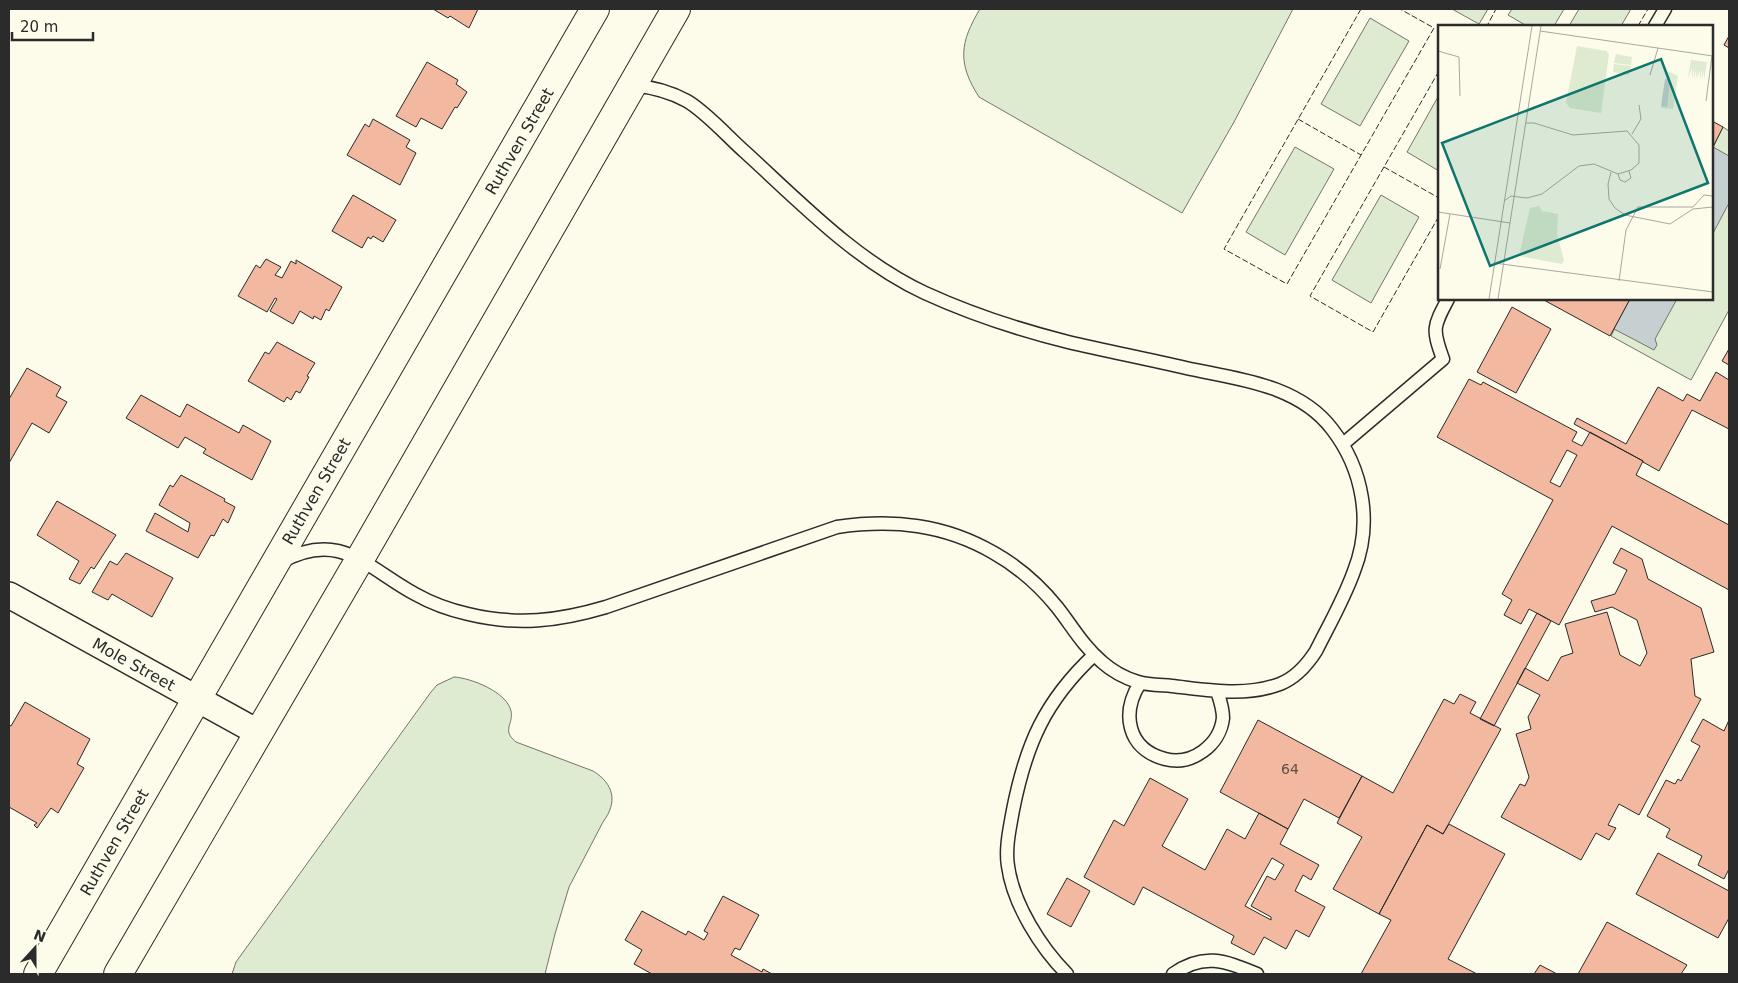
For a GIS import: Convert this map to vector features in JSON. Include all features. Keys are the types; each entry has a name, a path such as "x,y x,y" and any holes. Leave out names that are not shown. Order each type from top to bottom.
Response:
{"highway":[{"name":"Ruthven Street","path":"44,972 270,572 595,9"},
{"path":"118,974 360,559 676,9"}],"street":[{"name":"Mole Street","path":"9,595 259,733"}],"lane":[{"path":"1656,25 1665,9"},
{"path":"270,572 280,562 293,555 307,551 334,550 360,559 415,594 440,606 495,620 523,622 552,620 580,615 606,607 837,527 864,523 891,523 945,532 995,553 1038,586 1094,655 1120,675 1140,683 1217,692 1258,690 1281,683 1300,671 1316,651 1355,571 1363,536 1363,511 1360,486 1353,464 1343,444 1330,426 1313,410 1297,399 1262,385 1076,344 968,311 924,293 865,257 833,232 690,102 658,88 632,85"},
{"path":"1343,444 1443,359 1435,338 1435,327 1447,300"},
{"path":"1067,974 1047,951 1023,910 1008,865 1008,833 1022,770 1038,726 1063,687 1094,655"},
{"path":"1140,683 1133,693 1129,705 1131,729 1136,740 1144,748 1166,760 1192,758 1204,751 1213,742 1219,731 1222,718 1222,704 1217,692"},
{"path":"1172,974 1190,964 1215,960 1230,963 1257,974"}],"green space":[{"path":"980,9 1293,9 1234,122 1182,213 979,97 967,74 964,53 968,32"},
{"path":"1452,9 1488,9 1479,24"},
{"path":"1512,9 1564,9 1555,25 1525,25 1508,15"},
{"path":"1579,9 1631,9 1622,25 1570,25"},
{"path":"1370,18 1409,41 1360,126 1321,104"},
{"path":"1438,97 1438,170 1407,152"},
{"path":"1723,127 1729,131 1729,310 1691,380 1611,336 1629,300 1713,300 1713,147"},
{"path":"1295,147 1334,169 1285,255 1246,232"},
{"path":"1381,195 1419,217 1371,303 1332,280"},
{"path":"454,677 478,683 496,692 503,698 511,711 509,734 516,742 593,771 606,782 612,794 608,815 569,887 545,974 232,974 236,962 431,692 437,685"}],"shaded area":[{"path":"1713,147 1729,156 1729,203 1713,233"},
{"path":"1629,300 1676,300 1655,339 1657,345 1654,350 1614,329"}],"building":[{"path":"433,9 478,9 469,28 450,16 448,18"},
{"path":"1729,36 1729,48 1724,45"},
{"path":"427,62 458,80 456,84 467,92 457,108 455,107 442,129 421,118 416,127 396,116"},
{"path":"373,119 410,140 406,147 416,153 400,185 347,155 365,124 369,127"},
{"path":"1713,122 1723,127 1713,147"},
{"path":"353,195 396,220 383,242 373,236 371,239 368,237 362,248 332,231"},
{"path":"266,259 281,267 275,275 282,278 291,261 296,264 296,260 342,287 329,311 326,309 321,320 314,316 313,319 300,311 293,324 270,311 277,299 275,298 267,312 238,296 256,265 260,268"},
{"path":"1544,300 1629,300 1610,336"},
{"path":"1512,307 1551,329 1516,393 1477,372"},
{"path":"277,342 315,363 300,393 296,391 291,400 287,397 284,402 248,381 265,352 269,354"},
{"path":"1729,349 1729,365 1722,361"},
{"path":"27,368 61,387 56,396 67,402 49,433 32,423 9,463 9,399"},
{"path":"1716,372 1729,380 1729,429 1692,410 1659,471 1574,424 1577,418 1626,444 1658,387 1683,401 1687,394 1700,401"},
{"path":"1469,379 1481,385 1483,382 1577,432 1572,441 1582,446 1590,432 1643,461 1636,475 1729,525 1729,590 1612,526 1559,625 1529,609 1521,624 1504,615 1512,600 1502,594 1553,500 1437,437","holes":["1567,450 1577,455 1560,487 1550,482"]},
{"path":"141,395 180,417 187,404 239,433 243,425 271,441 252,480 203,453 206,449 185,437 178,448 126,418"},
{"path":"181,475 225,499 224,501 235,507 228,523 223,519 214,536 211,535 198,558 146,531 155,513 188,532 190,523 159,505 170,485 173,487"},
{"path":"57,501 116,535 94,569 91,567 80,584 69,579 79,561 37,535"},
{"path":"1621,548 1642,559 1648,579 1701,608 1714,652 1691,659 1695,696 1701,699 1639,815 1619,804 1608,825 1616,828 1609,840 1596,833 1581,860 1501,817 1520,784 1525,786 1529,777 1516,734 1531,729 1528,717 1540,695 1517,683 1525,668 1548,681 1561,657 1573,653 1565,624 1607,612 1620,655 1640,666 1647,653 1637,620 1612,607 1595,612 1591,601 1615,594 1627,570 1613,563"},
{"path":"126,553 173,578 152,617 112,594 108,600 92,592 110,561 117,565"},
{"path":"1537,613 1551,621 1494,726 1480,719"},
{"path":"1460,694 1476,702 1470,713 1501,729 1443,834 1427,825 1379,914 1333,889 1362,837 1337,823 1362,776 1393,793 1444,699 1454,704"},
{"path":"25,702 90,739 77,764 84,768 58,813 51,808 37,828 34,825 37,823 9,807 9,725 11,726"},
{"path":"1703,719 1724,731 1729,720 1729,869 1724,879 1698,865 1702,856 1666,837 1670,829 1647,816 1666,780 1675,784 1678,779 1681,781 1700,746 1691,741"},
{"path":"1258,720 1362,776 1339,818 1304,799 1288,829 1220,792"},
{"path":"1150,778 1188,799 1162,846 1205,870 1227,829 1245,839 1259,813 1288,829 1280,844 1319,865 1311,880 1303,875 1295,891 1325,907 1309,937 1296,930 1286,949 1264,937 1254,955 1231,943 1234,936 1143,887 1134,905 1084,877 1114,820 1124,826","holes":["1272,858 1284,865 1275,880 1267,876 1251,906 1271,917 1271,920 1245,906"]},
{"path":"1449,824 1505,854 1448,959 1477,974 1361,974 1391,920 1379,914 1427,825 1443,834"},
{"path":"1658,853 1729,891 1729,918 1718,938 1636,894"},
{"path":"1067,878 1090,891 1071,927 1047,914"},
{"path":"723,896 759,915 740,950 735,948 731,955 762,972 763,969 772,974 652,974 634,964 642,950 625,940 642,911 686,935 688,931 704,940 708,933 704,931"},
{"path":"1607,922 1687,965 1681,974 1578,974"},
{"path":"1540,965 1557,974 1534,974"}],"fence":[{"path":"1361,9 1224,249 1287,284 1434,28 1400,9"},
{"path":"1490,25 1488,24 1496,9"},
{"path":"1639,25 1648,9"},
{"path":"1438,73 1310,296 1373,332 1438,218"},
{"path":"1298,119 1361,155"},
{"path":"1384,167 1438,197"}]}
